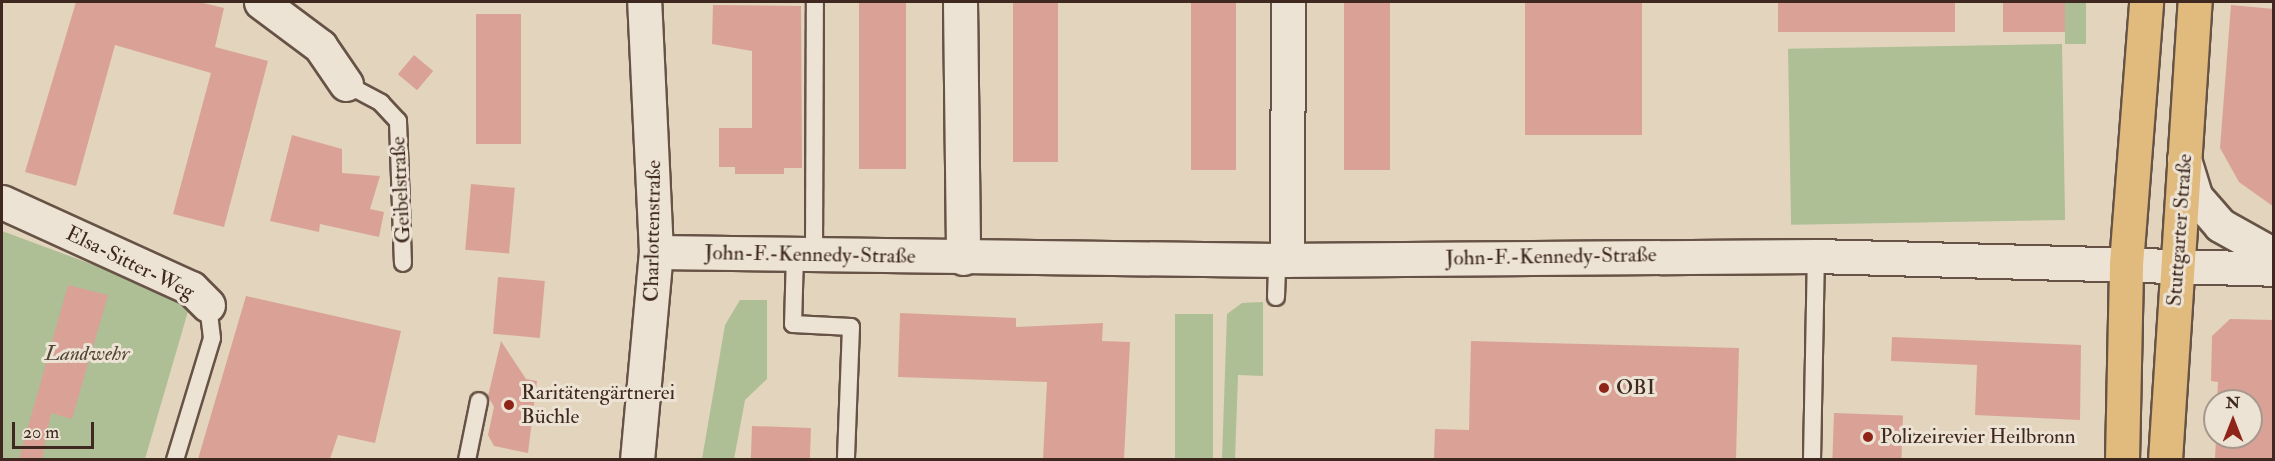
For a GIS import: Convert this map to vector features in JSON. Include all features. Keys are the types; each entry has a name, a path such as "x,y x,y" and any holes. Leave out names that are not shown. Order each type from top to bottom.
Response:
{"main road":[{"path":"2122,459 2126,264 2146,2"},
{"name":"Stuttgarter Straße","path":"2165,459 2195,2"}],"street":[{"name":"Geibelstraße","path":"261,2 320,46 346,84"},
{"name":"Charlottenstraße","path":"637,459 656,252 644,2"},
{"path":"960,2 963,258"},
{"path":"1282,260 1288,2"},
{"path":"2184,159 2195,196 2220,225 2274,255"},
{"name":"Elsa-Sitter-Weg","path":"2,202 191,288 208,305"},
{"name":"John-F.-Kennedy-Straße","path":"656,252 963,258 1282,260 1816,256 2274,269"}],"lane":[{"path":"815,2 805,255 793,324 851,327 846,459"},
{"name":"Geibelstraße","path":"346,84 381,103 398,120 403,263"},
{"path":"1812,459 1816,256"},
{"path":"1276,297 1282,260"},
{"name":"Elsa-Sitter-Weg","path":"175,459 212,338 208,305"},
{"path":"466,459 479,401"}],"green space":[{"path":"2065,2 2086,2 2086,44 2065,44"},
{"path":"2062,44 2065,220 1791,225 1788,49"},
{"name":"Landwehr","path":"2,231 191,301 145,459 2,459"},
{"path":"740,300 767,300 767,379 745,400 734,459 702,459 725,325"},
{"path":"1263,302 1263,376 1238,375 1235,459 1222,459 1227,314 1242,303"},
{"path":"1175,314 1213,314 1213,459 1175,459"}],"building":[{"path":"76,2 199,2 224,8 215,47 268,61 224,227 173,214 211,73 115,45 76,186 25,172"},
{"path":"859,2 906,2 906,169 859,169"},
{"path":"1013,2 1058,2 1058,162 1013,162"},
{"path":"1191,2 1236,2 1236,170 1191,170"},
{"path":"1344,2 1390,2 1390,170 1344,170"},
{"path":"1525,2 1642,2 1642,135 1525,135"},
{"path":"1778,2 1955,2 1955,32 1778,32"},
{"path":"2003,2 2065,2 2065,32 2003,32"},
{"path":"713,5 801,6 802,168 784,168 784,174 735,174 735,167 719,167 719,128 752,128 752,51 712,44"},
{"path":"2231,5 2274,9 2274,207 2239,182 2220,148"},
{"path":"476,14 521,14 521,144 476,144"},
{"path":"414,55 433,71 417,90 398,74"},
{"path":"292,135 342,149 342,173 380,176 370,209 384,212 379,237 320,224 319,232 270,221"},
{"path":"471,184 515,188 509,254 465,250"},
{"path":"498,277 545,281 540,338 493,334"},
{"path":"68,285 108,295 72,419 51,413 42,459 19,459"},
{"path":"246,296 401,331 375,443 338,435 330,459 198,459"},
{"path":"900,313 1016,318 1016,327 1103,323 1102,341 1130,342 1124,459 1043,459 1047,382 898,377"},
{"path":"2230,319 2274,320 2274,459 2215,459 2215,449 2263,449 2263,389 2218,389 2218,382 2211,381 2212,336"},
{"path":"1892,337 2081,345 2080,420 1975,415 1977,365 1891,361"},
{"path":"501,341 526,379 537,381 528,453 494,446 488,435 494,407 488,396"},
{"name":"OBI","path":"1471,341 1739,348 1736,459 1434,459 1435,429 1469,430"},
{"name":"Polizeirevier Heilbronn","path":"1834,413 1903,415 1901,460 1832,459"},
{"path":"752,426 811,428 810,460 751,459"}],"place":[{"name":"OBI","path":"1604,388"},
{"name":"Raritätengärtnerei Büchle","path":"509,405"},
{"name":"Polizeirevier Heilbronn","path":"1868,437"}]}
